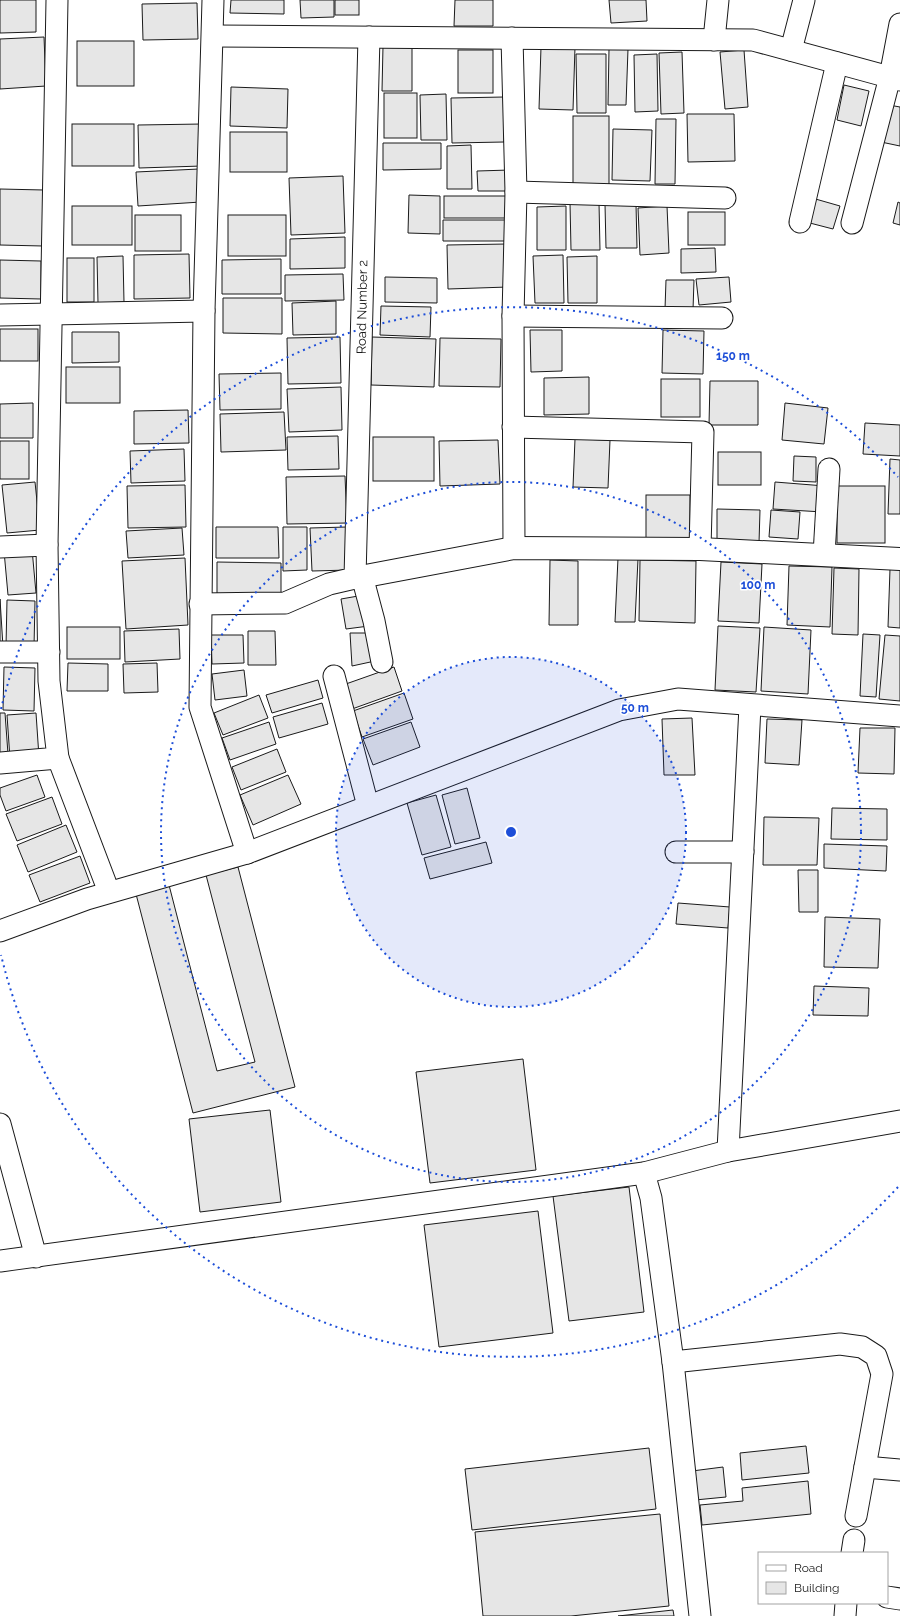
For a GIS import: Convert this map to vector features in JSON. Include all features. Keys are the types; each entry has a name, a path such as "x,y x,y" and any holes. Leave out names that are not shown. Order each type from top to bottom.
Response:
{"street":[{"path":"58,0 47,545 49,681 58,758 109,892"},
{"path":"213,0 204,311 200,706 247,853"},
{"path":"714,40 718,0"},
{"path":"791,50 804,0"},
{"path":"852,223 895,79 900,24"},
{"path":"213,36 752,40 895,79"},
{"name":"Road Number 2","path":"369,37 359,577 374,620 382,662"},
{"path":"512,38 516,192 513,316 514,548"},
{"path":"800,222 837,63"},
{"path":"516,192 725,198"},
{"path":"0,315 204,311"},
{"path":"513,316 722,318"},
{"path":"513,427 703,432 700,549"},
{"path":"824,555 829,469"},
{"path":"0,547 47,545"},
{"path":"200,604 285,603 329,584 514,548 700,549 900,559"},
{"path":"0,652 48,652"},
{"path":"334,676 368,806"},
{"path":"0,931 109,892 247,853 619,710 678,700 900,716"},
{"path":"728,1151 750,706"},
{"path":"0,763 58,758"},
{"path":"676,852 742,852"},
{"path":"0,1261 644,1173 728,1151 900,1121"},
{"path":"0,1124 36,1256"},
{"path":"644,1173 651,1198 672,1362 700,1616"},
{"path":"672,1362 840,1344 862,1347 876,1356 882,1374 856,1516"},
{"path":"865,1467 900,1470"},
{"path":"888,1597 900,1599"},
{"path":"845,1616 846,1604"}],"building":[{"path":"0,0 36,0 36,32 0,33"},
{"path":"231,0 284,0 284,14 230,13"},
{"path":"300,0 334,0 334,17 301,18"},
{"path":"335,0 359,0 359,15 335,15"},
{"path":"455,0 493,0 493,26 454,26"},
{"path":"609,0 646,0 647,21 611,23"},
{"path":"197,3 198,39 143,40 142,4"},
{"path":"44,37 46,86 0,89 0,39"},
{"path":"77,41 134,41 134,86 77,86"},
{"path":"383,46 412,46 412,91 382,91"},
{"path":"541,47 575,47 573,110 539,109"},
{"path":"609,49 628,49 626,105 608,105"},
{"path":"458,50 493,50 493,93 458,93"},
{"path":"744,50 748,107 725,109 720,52"},
{"path":"682,52 684,113 661,114 659,53"},
{"path":"576,54 606,54 606,113 577,113"},
{"path":"657,54 658,111 635,112 634,55"},
{"path":"844,85 869,91 861,126 837,120"},
{"path":"231,87 288,89 287,128 230,126"},
{"path":"384,93 417,93 417,138 384,138"},
{"path":"446,94 447,140 421,140 420,95"},
{"path":"504,97 504,142 452,143 451,98"},
{"path":"889,105 900,107 900,146 881,142"},
{"path":"687,114 734,114 735,161 688,162"},
{"path":"573,116 609,116 609,185 573,185"},
{"path":"656,119 676,119 675,184 655,184"},
{"path":"72,124 134,124 134,166 72,166"},
{"path":"202,124 202,166 139,168 138,125"},
{"path":"613,129 652,130 650,181 612,180"},
{"path":"230,132 287,132 287,172 230,172"},
{"path":"383,143 441,143 441,169 383,170"},
{"path":"471,145 472,189 447,189 447,146"},
{"path":"199,169 201,202 138,206 136,172"},
{"path":"510,170 511,191 478,191 477,171"},
{"path":"343,176 345,233 291,235 289,178"},
{"path":"0,189 44,190 43,246 0,245"},
{"path":"409,195 440,196 440,234 408,233"},
{"path":"444,196 509,196 509,218 444,218"},
{"path":"812,198 840,206 833,229 806,222"},
{"path":"898,202 900,203 900,225 893,223"},
{"path":"570,203 599,203 600,250 571,250"},
{"path":"605,204 636,204 637,248 606,248"},
{"path":"72,206 132,206 132,245 72,245"},
{"path":"566,206 566,250 537,250 537,207"},
{"path":"667,206 669,253 640,255 638,208"},
{"path":"688,212 725,212 725,245 688,245"},
{"path":"135,215 181,215 181,251 135,251"},
{"path":"228,215 286,215 286,256 228,256"},
{"path":"443,220 507,220 506,241 443,241"},
{"path":"345,237 345,268 290,269 290,239"},
{"path":"507,244 508,287 448,289 447,245"},
{"path":"715,248 716,272 681,273 681,249"},
{"path":"189,254 190,298 134,299 134,255"},
{"path":"563,255 564,303 535,303 533,256"},
{"path":"123,256 124,302 98,303 97,257"},
{"path":"597,256 597,303 568,303 567,257"},
{"path":"67,258 94,258 94,302 67,302"},
{"path":"281,259 281,294 222,294 222,260"},
{"path":"0,260 41,261 41,299 0,298"},
{"path":"343,274 344,300 285,301 285,275"},
{"path":"385,277 437,278 437,303 385,302"},
{"path":"729,277 731,302 699,305 696,279"},
{"path":"666,280 694,280 693,310 665,309"},
{"path":"223,298 282,298 282,334 223,333"},
{"path":"336,301 336,334 293,335 292,303"},
{"path":"381,306 431,307 430,337 380,335"},
{"path":"0,329 38,329 38,361 0,361"},
{"path":"530,330 562,330 562,371 531,372"},
{"path":"663,330 704,331 703,374 662,373"},
{"path":"72,332 119,332 119,362 72,363"},
{"path":"340,337 341,383 288,384 287,338"},
{"path":"372,337 436,339 434,387 371,385"},
{"path":"440,338 501,339 500,387 439,386"},
{"path":"66,367 120,367 120,403 66,403"},
{"path":"281,373 281,409 220,410 219,374"},
{"path":"589,377 589,414 544,415 544,378"},
{"path":"661,379 700,379 700,417 661,417"},
{"path":"710,381 758,381 758,425 709,425"},
{"path":"341,387 342,430 289,432 287,389"},
{"path":"33,403 33,438 0,438 0,404"},
{"path":"785,403 828,408 824,444 782,440"},
{"path":"188,410 189,443 134,444 134,411"},
{"path":"284,412 286,450 221,452 220,414"},
{"path":"865,423 900,425 900,456 863,454"},
{"path":"338,436 339,469 288,470 287,437"},
{"path":"373,437 434,437 434,481 373,481"},
{"path":"575,439 610,440 608,488 573,487"},
{"path":"498,440 500,484 440,486 439,441"},
{"path":"0,441 29,441 29,479 0,479"},
{"path":"184,449 185,481 131,483 130,451"},
{"path":"718,452 761,452 761,485 718,485"},
{"path":"794,456 816,457 816,482 793,481"},
{"path":"890,459 900,460 900,514 888,514"},
{"path":"345,476 347,523 287,524 286,477"},
{"path":"35,482 40,530 7,533 2,485"},
{"path":"775,482 825,486 823,512 773,509"},
{"path":"185,485 186,527 128,528 127,486"},
{"path":"837,486 885,486 885,543 837,543"},
{"path":"646,495 690,495 690,538 646,538"},
{"path":"717,509 760,510 759,543 717,542"},
{"path":"771,510 800,512 798,539 769,537"},
{"path":"216,527 278,527 279,558 216,558"},
{"path":"283,527 307,527 307,570 283,571"},
{"path":"347,527 349,570 312,571 310,528"},
{"path":"182,528 184,555 128,558 126,531"},
{"path":"32,549 36,593 8,595 4,551"},
{"path":"185,558 188,625 126,629 122,561"},
{"path":"618,558 638,559 635,622 615,622"},
{"path":"550,560 578,561 578,625 549,625"},
{"path":"640,560 696,561 695,623 639,621"},
{"path":"217,562 281,563 281,597 217,595"},
{"path":"721,562 762,564 759,623 718,621"},
{"path":"789,566 832,567 830,627 787,625"},
{"path":"834,568 859,569 858,635 832,634"},
{"path":"890,569 900,570 900,628 888,627"},
{"path":"364,595 369,626 346,629 341,599"},
{"path":"0,599 3,647 0,647"},
{"path":"7,600 35,601 34,647 6,646"},
{"path":"718,626 760,628 756,692 715,690"},
{"path":"67,627 120,627 120,659 67,659"},
{"path":"764,627 811,630 808,694 761,691"},
{"path":"179,629 180,659 125,662 124,631"},
{"path":"248,631 275,631 276,665 248,665"},
{"path":"350,633 370,633 375,661 352,666"},
{"path":"863,634 880,635 876,697 860,696"},
{"path":"211,635 243,635 244,663 212,664"},
{"path":"885,635 900,636 900,701 879,699"},
{"path":"68,663 108,664 108,691 67,691"},
{"path":"157,663 158,692 124,693 123,664"},
{"path":"4,667 35,668 34,711 3,710"},
{"path":"394,667 402,691 352,709 343,685"},
{"path":"244,670 247,696 215,700 212,674"},
{"path":"318,680 323,698 272,713 266,695"},
{"path":"404,693 413,719 362,737 353,711"},
{"path":"259,695 268,718 223,735 214,713"},
{"path":"322,703 328,724 279,738 273,717"},
{"path":"0,713 5,713 8,754 0,755"},
{"path":"36,713 39,757 10,759 7,715"},
{"path":"692,718 695,775 664,775 662,719"},
{"path":"767,719 802,720 799,765 765,763"},
{"path":"269,722 276,744 230,760 222,738"},
{"path":"411,722 420,747 373,765 363,739"},
{"path":"860,728 895,728 894,774 858,773"},
{"path":"277,749 286,772 241,790 232,767"},
{"path":"37,775 45,797 6,811 0,795 0,788"},
{"path":"288,775 301,804 253,825 240,795"},
{"path":"467,788 480,838 455,844 442,795"},
{"path":"436,795 451,847 422,855 407,803"},
{"path":"52,797 62,824 17,841 6,814"},
{"path":"832,808 887,809 887,840 831,839"},
{"path":"764,817 819,818 817,865 763,865"},
{"path":"66,825 77,852 28,872 17,845"},
{"path":"486,842 492,863 430,879 424,858"},
{"path":"824,844 887,846 886,871 824,868"},
{"path":"80,856 90,883 40,902 29,875"},
{"path":"238,867 295,1087 193,1113 136,894 169,885 217,1071 255,1062 206,875"},
{"path":"798,870 818,870 818,912 799,912"},
{"path":"678,903 730,907 728,928 676,924"},
{"path":"825,917 880,919 878,968 824,967"},
{"path":"814,986 869,988 868,1016 813,1015"},
{"path":"523,1059 536,1170 430,1183 416,1072"},
{"path":"270,1110 281,1202 200,1212 189,1119"},
{"path":"629,1187 644,1312 569,1321 553,1196"},
{"path":"538,1211 553,1333 439,1347 424,1225"},
{"path":"806,1446 809,1473 742,1480 740,1453"},
{"path":"649,1448 656,1509 472,1530 465,1469"},
{"path":"723,1467 726,1497 695,1500 692,1471"},
{"path":"808,1481 811,1514 702,1525 700,1505 743,1501 742,1488"},
{"path":"660,1514 669,1606 571,1616 483,1616 475,1532"},
{"path":"673,1610 674,1616 618,1616"}]}
